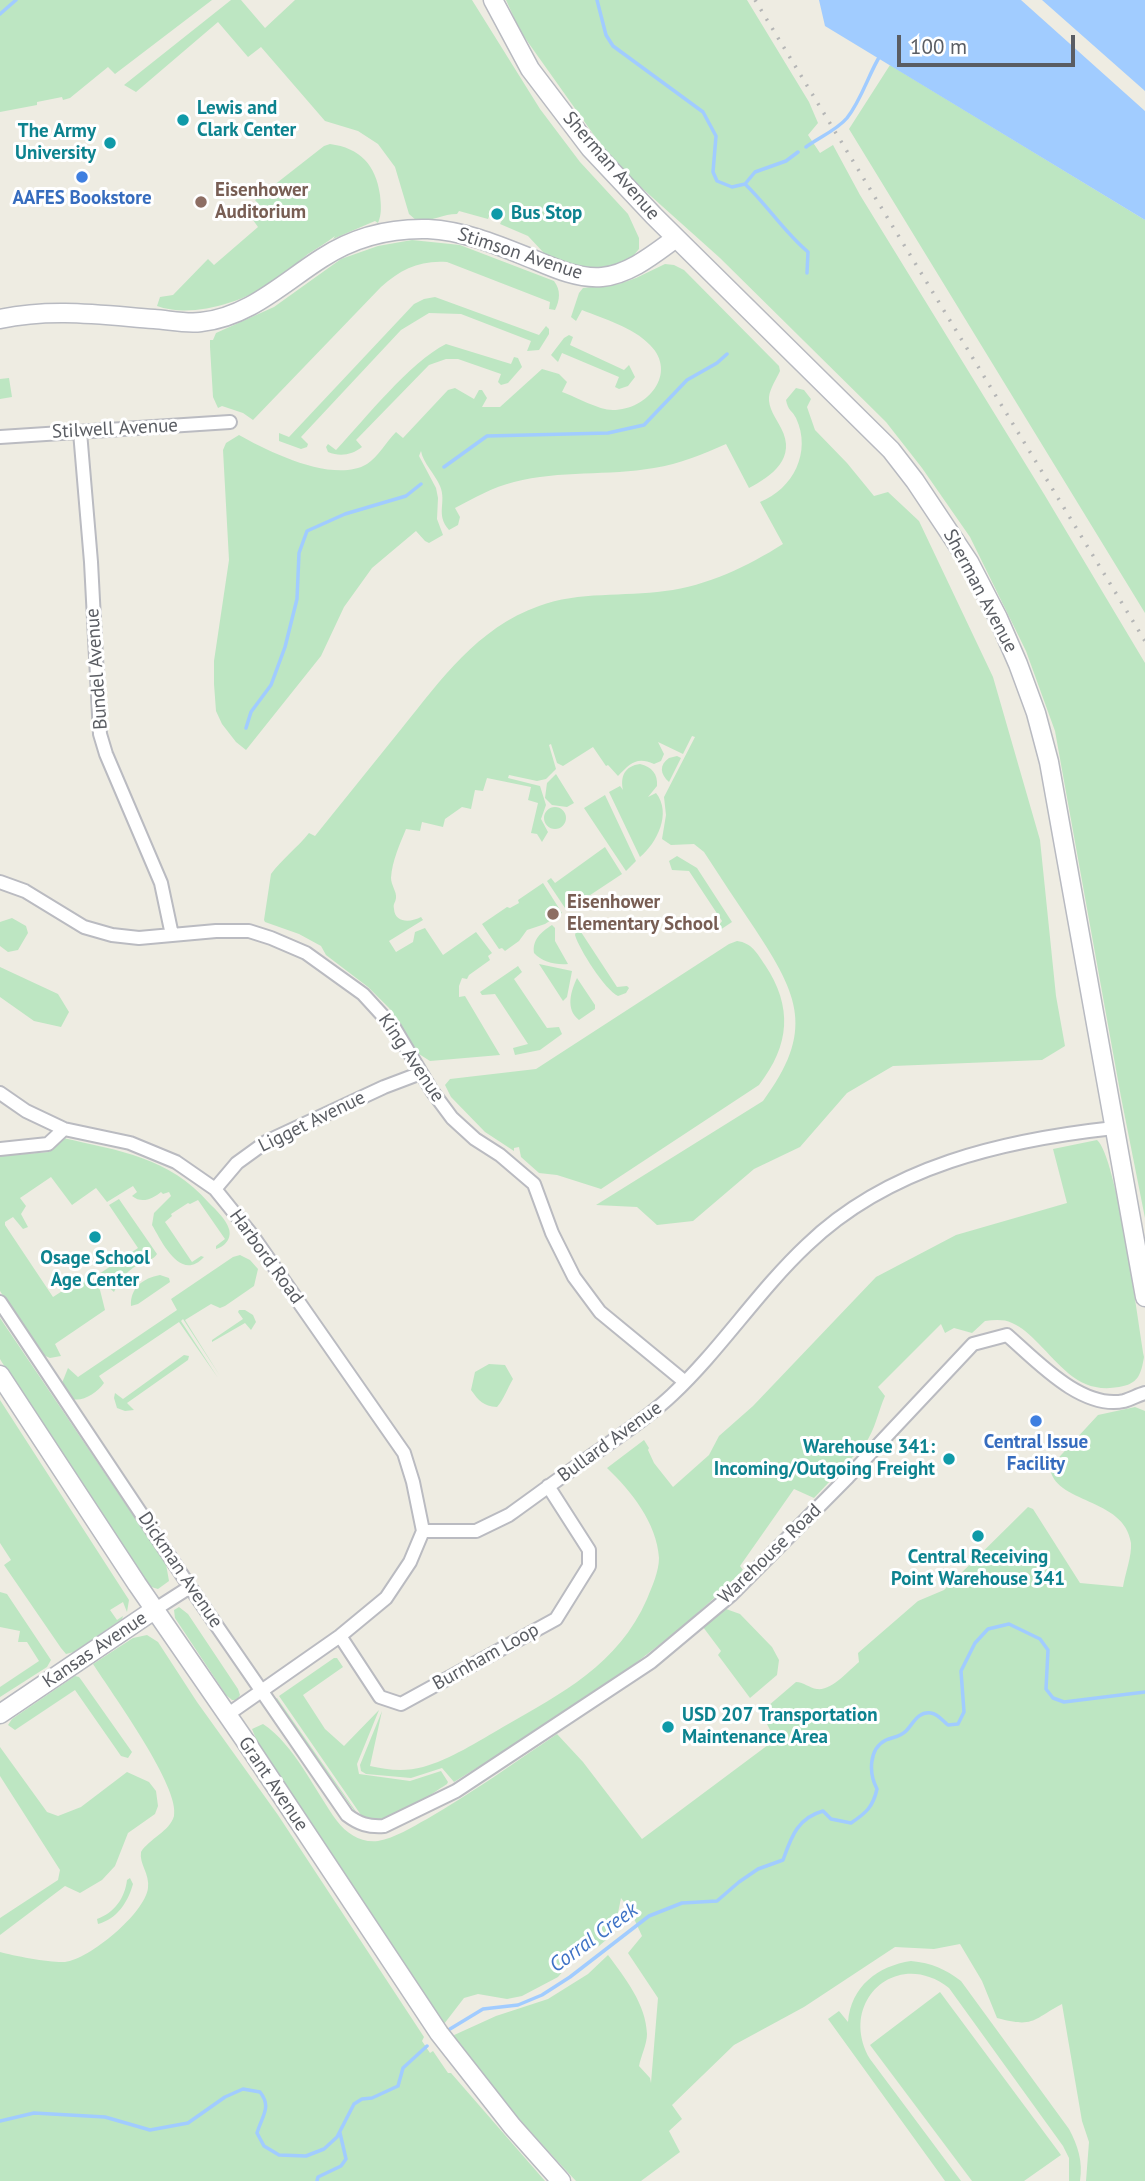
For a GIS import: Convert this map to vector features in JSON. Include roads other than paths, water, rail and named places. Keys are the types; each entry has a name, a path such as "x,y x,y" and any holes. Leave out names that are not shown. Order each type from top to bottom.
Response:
{"street":[{"name":"Sherman Avenue","path":"493,0 530,69 590,148 891,450 939,513 969,562 998,618 1023,676 1049,762 1145,1297"},
{"name":"Stimson Avenue","path":"0,319 30,313 55,312 201,322 245,309 267,298 340,247 362,238 396,230 452,232 479,238 576,275 601,277 638,265 676,237"},
{"name":"Stilwell Avenue","path":"0,437 230,422"},
{"name":"Bundel Avenue","path":"80,432 100,734 161,883 172,935"},
{"name":"King Avenue","path":"0,882 25,891 84,927 112,935 139,938 215,931 249,931 306,953 363,994 395,1029 452,1118 534,1184 552,1233 574,1277 600,1312 685,1382"},
{"name":"Ligget Avenue","path":"215,1189 237,1163 266,1142 393,1083 421,1073"},
{"name":"Harbord Road","path":"0,1093 26,1111 64,1129 130,1143 176,1162 215,1189 332,1346 404,1453 414,1482 423,1531"},
{"name":"Bullard Avenue","path":"423,1531 476,1531 509,1515 650,1416 685,1382 806,1245 847,1210 887,1187 929,1168 996,1147 1084,1130 1114,1128"},
{"path":"0,1149 48,1144 64,1129"},
{"name":"Dickman Avenue","path":"0,1302 190,1587 347,1815 357,1823 370,1827"},
{"name":"Warehouse Road","path":"370,1827 384,1826 456,1791 651,1662 731,1595 973,1345 1007,1335 1058,1380 1095,1399 1123,1401 1145,1394"},
{"name":"Grant Avenue","path":"0,1376 439,2033 512,2126 561,2181"},
{"name":"Burnham Loop","path":"340,1636 380,1697 401,1704 556,1619 589,1566 589,1550 548,1486"},
{"path":"227,1715 340,1636 386,1598 410,1562 423,1531"},
{"name":"Kansas Avenue","path":"0,1714 190,1587"}],"water":[{"path":"819,0 1021,0 1145,111 1145,220 825,26"},
{"path":"1042,0 1145,0 1145,91"}],"waterway":[{"path":"0,14 16,0"},
{"path":"597,0 606,35 613,46 703,112 716,136 713,172 717,181 732,187 745,184 755,172 786,161 798,152"},
{"path":"806,147 847,118 881,54"},
{"path":"745,184 808,252 807,273"},
{"path":"444,467 487,436 608,433 644,425 687,380 727,354"},
{"path":"246,728 251,712 271,685 285,647 297,599 299,553 307,531 345,514 406,496 421,484"},
{"name":"Corral Creek","path":"450,2029 483,2009 518,2005 542,1995 570,1977 649,1916 682,1903 717,1901 758,1869 783,1860 796,1830 814,1814 823,1811 831,1819 851,1823 868,1809 875,1795 877,1789 872,1776 872,1762 880,1744 904,1733 919,1716 926,1713 936,1715 948,1725 958,1724 964,1712 961,1671 975,1643 988,1629 1009,1624 1040,1639 1048,1650 1046,1689 1053,1698 1064,1702 1145,1692"},
{"name":"Corral Creek","path":"0,2121 34,2113 105,2117 150,2130 188,2123 225,2097 243,2089 260,2092 264,2097 266,2107 257,2133 264,2146 279,2155 306,2156 324,2149 337,2137 354,2104 398,2086 403,2068 427,2046"},
{"path":"317,2181 318,2177 341,2166 346,2159 340,2133"}],"railway":[{"path":"755,0 1145,641"}],"place":[{"name":"Lewis and Clark Center","path":"183,120"},
{"name":"The Army University","path":"110,143"},
{"name":"AAFES Bookstore","path":"82,177"},
{"name":"Eisenhower Auditorium","path":"201,202"},
{"name":"Bus Stop","path":"497,214"},
{"name":"Eisenhower Elementary School","path":"553,914"},
{"name":"Osage School Age Center","path":"95,1237"},
{"name":"Central Issue Facility","path":"1036,1421"},
{"name":"Warehouse 341: Incoming/Outgoing Freight","path":"949,1459"},
{"name":"Central Receiving Point Warehouse 341","path":"978,1536"},
{"name":"USD 207 Transportation Maintenance Area","path":"668,1727"}]}
